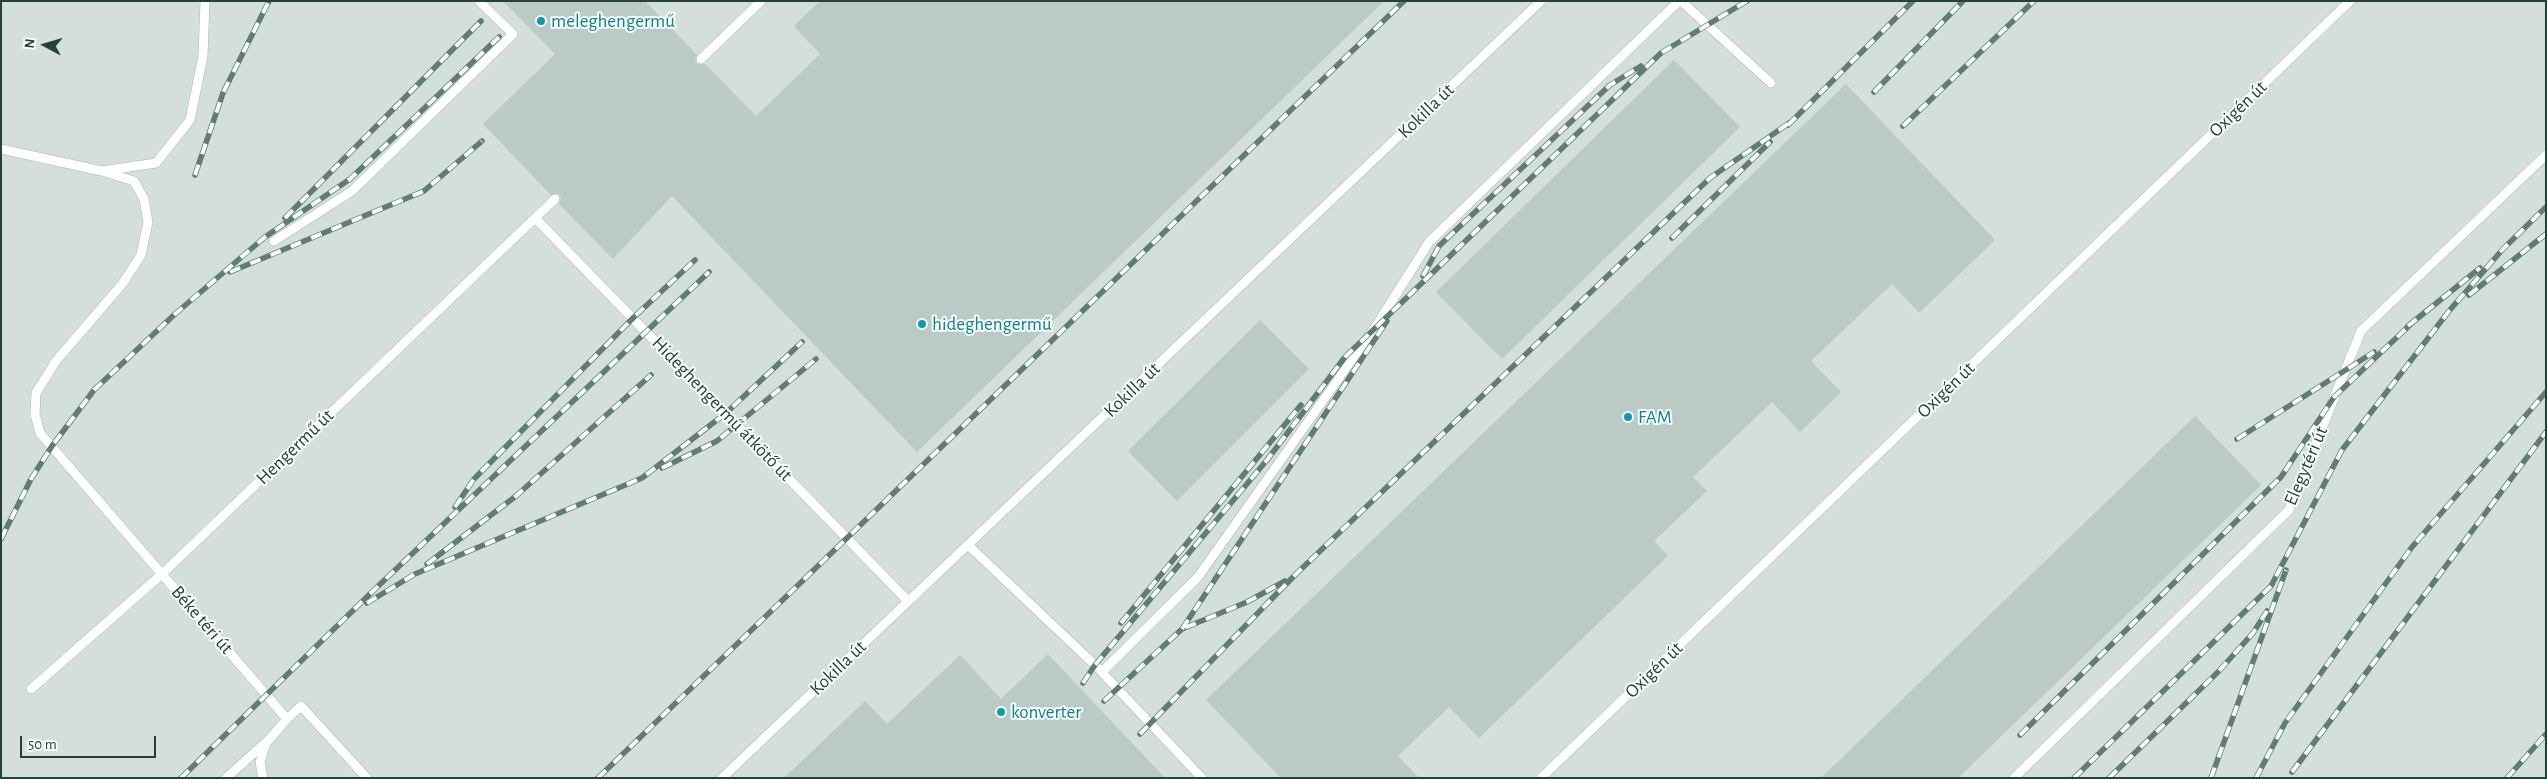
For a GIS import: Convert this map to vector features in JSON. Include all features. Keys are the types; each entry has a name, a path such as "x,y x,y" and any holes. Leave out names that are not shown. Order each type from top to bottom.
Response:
{"lane":[{"path":"1,149 102,171 156,163 190,120 203,56 205,1"},
{"path":"274,241 352,191 513,34 479,1"},
{"path":"701,59 761,1"},
{"name":"Kokilla út","path":"722,778 1541,1"},
{"path":"1102,672 1198,577 1378,323 1429,242 1680,1 1771,83"},
{"name":"Oxigén út","path":"1541,778 2350,1"},
{"name":"Elegytéri út","path":"2014,778 2289,510 2361,331 2546,155"},
{"name":"Béke téri út","path":"102,171 134,181 144,199 148,222 141,255 123,283 56,362 36,393 35,414 40,434 287,719"},
{"name":"Hengermű út","path":"31,689 162,574 555,199"},
{"name":"Hideghengermű átkötő út","path":"535,218 908,601"},
{"path":"968,545 1102,672 1202,778"},
{"path":"226,778 266,743 301,706 367,778"},
{"path":"263,778 260,762 266,743"}],"shaded area":[{"path":"1,1 2546,1 2546,778 1,778"}],"building":[{"name":"hideghengermű","path":"503,1 645,1 697,55 695,60 697,64 705,64 756,116 820,54 794,26 820,1 1384,1 917,452 672,196 613,259 559,204 561,198 559,194 551,195 483,124 555,54"},
{"path":"1674,60 1740,127 1502,359 1436,292"},
{"name":"FAM","path":"1846,84 1995,240 1919,313 1892,284 1811,361 1841,392 1800,432 1772,402 1693,477 1707,491 1654,541 1668,556 1479,738 1449,707 1398,756 1419,778 1281,778 1206,700"},
{"path":"1260,320 1309,369 1177,501 1128,451"},
{"path":"2195,416 2261,485 1958,778 1821,778"},
{"name":"konverter","path":"1048,654 1165,778 784,778 865,701 887,724 960,655 1001,699"}],"railway":[{"path":"195,175 223,93 269,1"},
{"path":"598,778 1404,1"},
{"path":"1083,683 1095,665 1267,460 1345,357 1661,53 1747,1"},
{"path":"1788,125 1913,1"},
{"path":"1874,92 1963,1"},
{"path":"1903,126 2034,1"},
{"path":"285,218 481,21"},
{"path":"1,539 31,479 52,446 94,390 175,314 265,237 350,179 499,37"},
{"path":"1423,276 1439,246 1610,85 1641,66"},
{"path":"1140,734 1295,575 1710,178 1792,121"},
{"path":"230,272 424,191 482,141"},
{"path":"1672,238 1770,142"},
{"path":"2074,778 2271,586 2342,450 2449,311 2503,249 2546,207"},
{"path":"2469,295 2546,234"},
{"path":"455,507 474,479 633,318 695,260"},
{"path":"2408,326 2480,268"},
{"path":"181,778 373,591 709,272"},
{"path":"1182,629 1387,321"},
{"path":"2020,735 2281,477 2334,397 2412,323"},
{"path":"367,603 415,574 642,478 726,413 802,342"},
{"path":"2237,439 2374,352"},
{"path":"662,468 717,441 816,359"},
{"path":"427,564 516,496 651,375"},
{"path":"2256,778 2285,723 2412,547 2546,392"},
{"path":"1121,623 1301,405"},
{"path":"2292,772 2546,432"},
{"path":"2211,778 2286,570"},
{"path":"1104,701 1182,629 1247,602 1285,581"},
{"path":"2109,778 2218,672 2253,633 2267,611"},
{"path":"2507,778 2546,734"}],"place":[{"name":"meleghengermű","path":"541,21"},
{"name":"hideghengermű","path":"922,324"},
{"name":"FAM","path":"1628,417"},
{"name":"konverter","path":"1001,712"}]}
